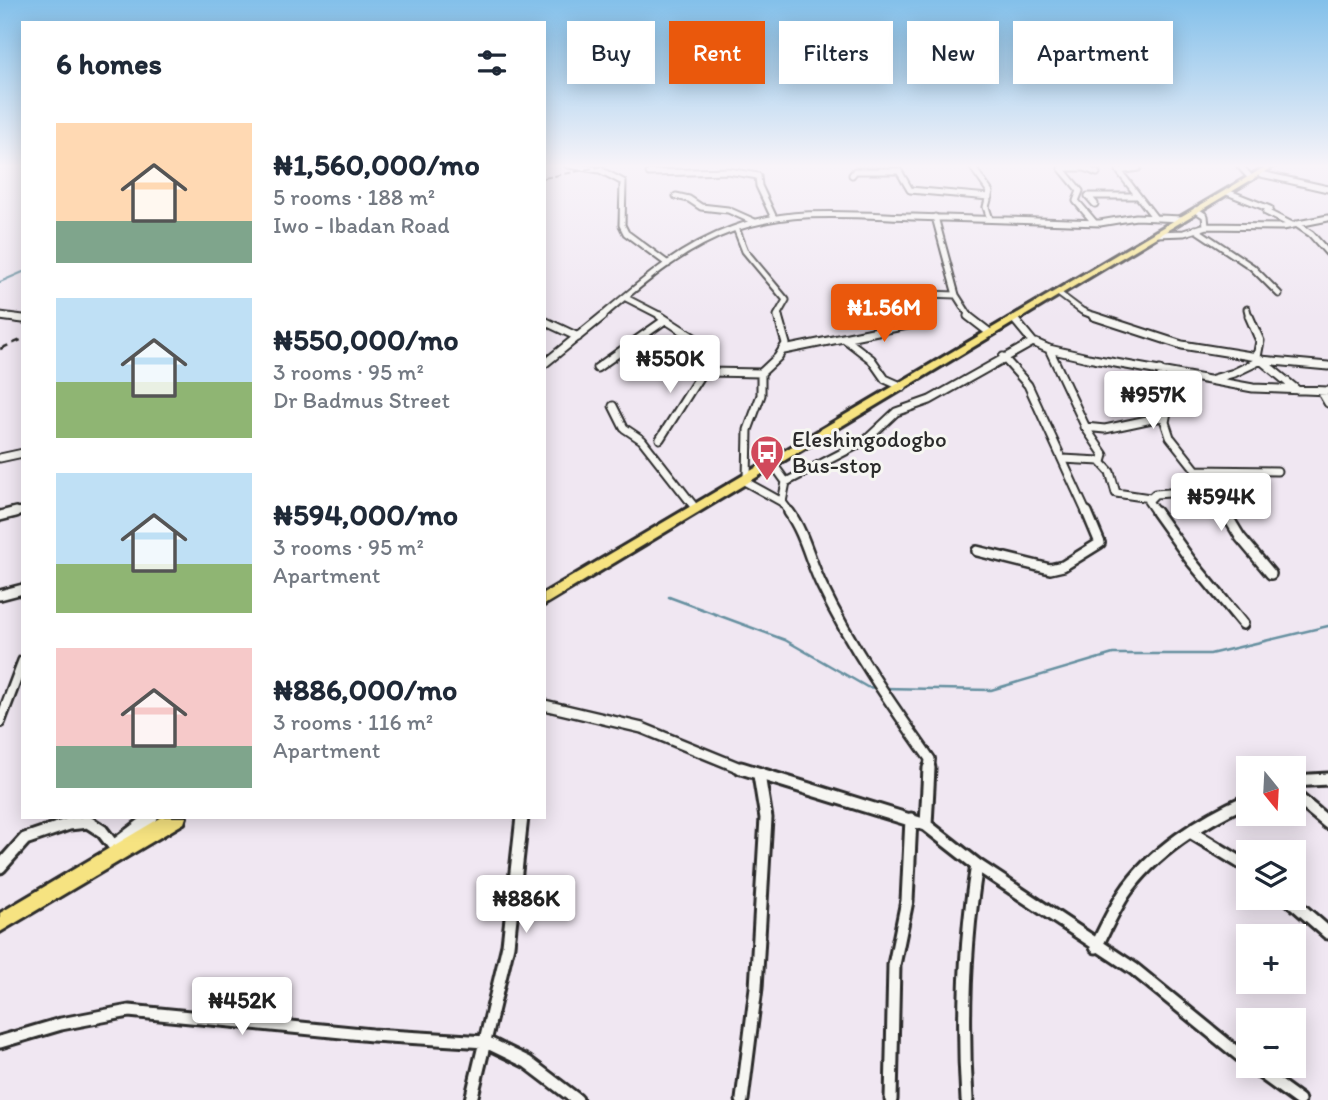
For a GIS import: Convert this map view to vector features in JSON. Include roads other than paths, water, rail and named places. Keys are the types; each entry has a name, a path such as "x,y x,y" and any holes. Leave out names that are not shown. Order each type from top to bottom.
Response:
{"main road":[{"path":"546,599 1186,216"},
{"path":"0,923 117,849 174,819"}],"street":[{"path":"622,216 622,225 626,233 668,264"},
{"path":"742,216 755,222"},
{"path":"546,362 668,264 716,235 755,222 793,216"},
{"path":"909,216 1094,222 1134,217 1182,219"},
{"path":"1089,216 1094,222"},
{"path":"1205,216 1206,226"},
{"path":"1271,216 1311,234 1328,253"},
{"path":"935,217 956,295 968,316 990,333"},
{"path":"1156,234 1184,233 1206,226 1306,225 1328,218"},
{"path":"736,228 744,251 784,296 785,303 778,314 786,344 784,350 761,373 761,395 748,430 746,480 782,502 807,542 822,586 880,688 930,759 926,825"},
{"path":"1195,229 1252,267 1279,294"},
{"path":"872,292 956,295"},
{"path":"1058,293 1082,311 1098,318 1182,345 1328,366"},
{"path":"626,298 710,350 711,357 705,368 660,439"},
{"path":"1247,309 1251,323 1261,337 1261,346 1256,352 1259,358 1297,390"},
{"path":"0,316 21,319"},
{"path":"597,368 665,320"},
{"path":"1014,320 1033,342 1049,349 1253,388 1325,391 1328,403"},
{"path":"546,322 578,337"},
{"path":"784,350 918,323"},
{"path":"845,339 871,359 885,379 903,387"},
{"path":"786,482 865,441 896,412 930,400 1033,342"},
{"path":"1049,349 1060,365 1085,427 1104,455 1102,462"},
{"path":"977,551 1050,569 1063,566 1098,546 1098,540 1063,459 1028,385 1003,357"},
{"path":"1210,380 1234,373 1259,358"},
{"path":"705,368 715,374 741,370 761,373"},
{"path":"1160,370 1168,407 1166,416 1170,437 1212,490 1240,537 1270,574"},
{"path":"613,406 624,428 642,440 696,509"},
{"path":"1085,427 1108,428 1145,418 1166,416"},
{"path":"0,458 21,453"},
{"path":"1063,459 1102,462 1110,472 1116,493 1150,498"},
{"path":"773,464 786,482 782,502"},
{"path":"1195,470 1277,471"},
{"path":"1212,490 1155,494 1148,501 1243,624"},
{"path":"0,516 21,511"},
{"path":"0,595 21,590"},
{"path":"0,721 21,666"},
{"path":"546,705 642,728 759,775 926,825 977,865 1172,998 1236,1052"},
{"path":"742,1100 755,988 766,818 759,775"},
{"path":"1306,780 1328,779"},
{"path":"1306,805 1328,823"},
{"path":"1096,947 1125,892 1147,869 1212,818 1236,806"},
{"path":"0,867 25,839 69,824 88,822 103,831 117,849 150,819"},
{"path":"471,1100 508,945 522,819"},
{"path":"891,1100 894,965 907,901 911,819"},
{"path":"1192,833 1236,860"},
{"path":"967,1100 961,991 967,919 977,865"},
{"path":"1302,910 1328,933"},
{"path":"0,1042 61,1024 129,1010 372,1035 486,1042 527,1062 577,1100"},
{"path":"1269,1078 1300,1100"}],"waterway":[{"path":"0,282 21,273"},
{"path":"669,597 785,640 867,687 876,688"},
{"path":"883,688 991,690 1113,654 1210,654 1328,626"}],"railway":[{"path":"0,349 21,340"}],"place":[{"name":"Eleshingodogbo Bus-stop","path":"767,482"}]}
